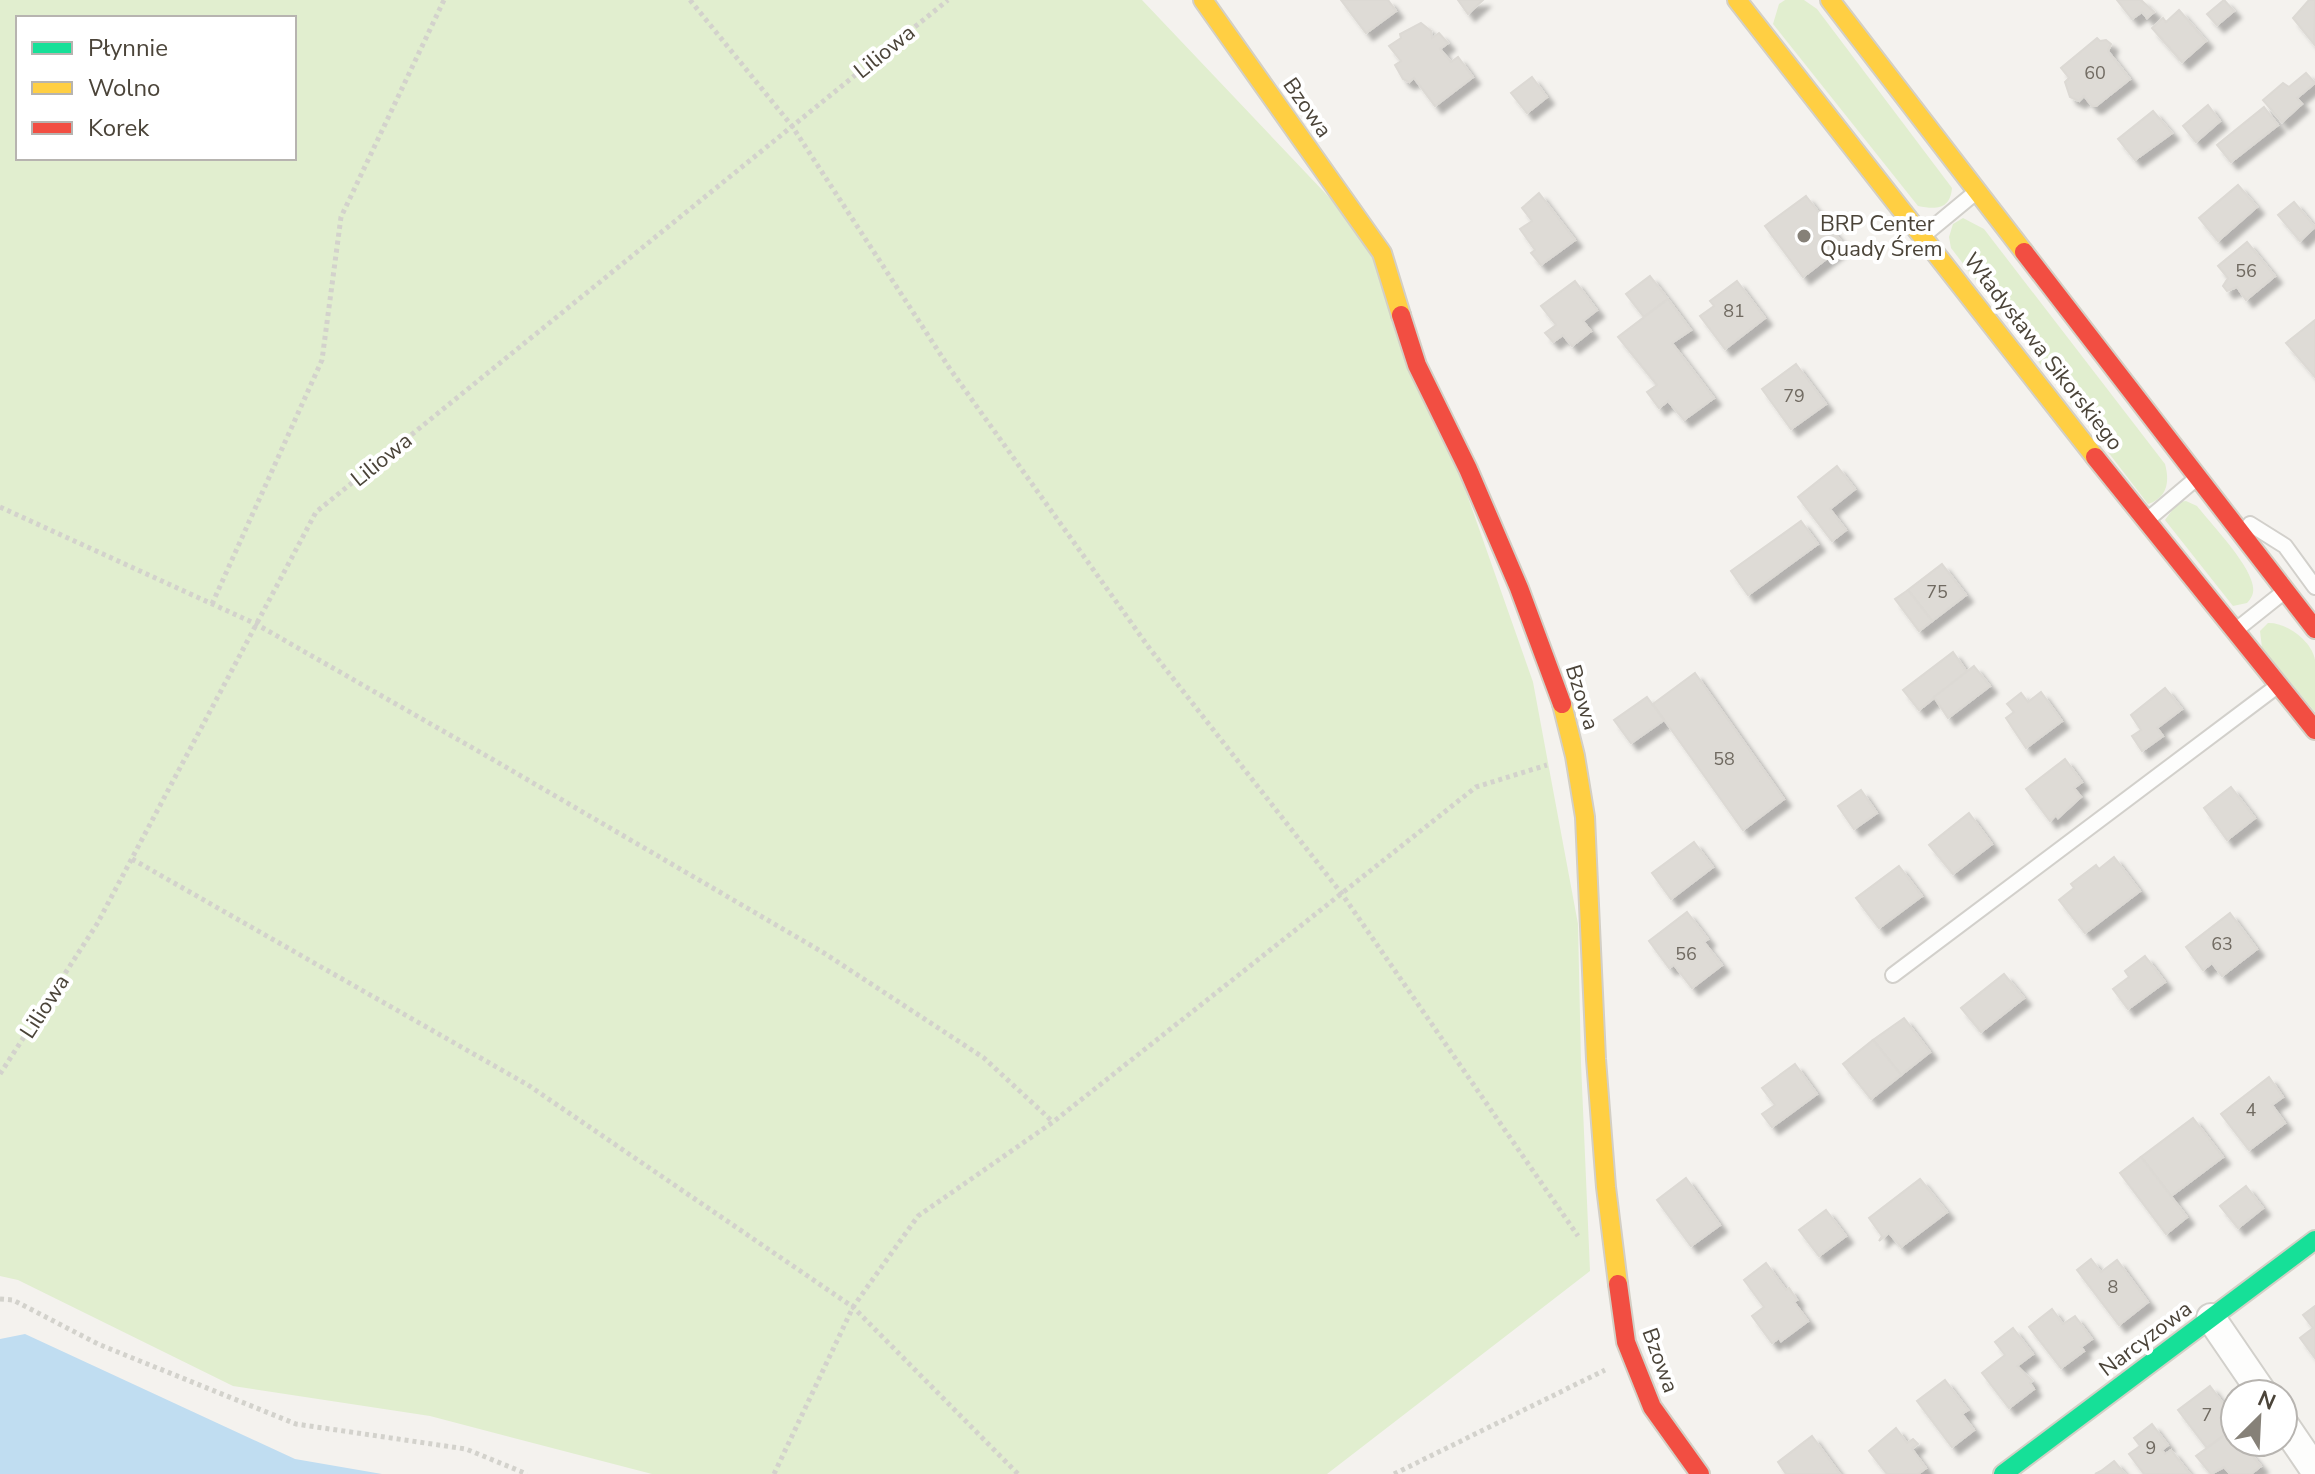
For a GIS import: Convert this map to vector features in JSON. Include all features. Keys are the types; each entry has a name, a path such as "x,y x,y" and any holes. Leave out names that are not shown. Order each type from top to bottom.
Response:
{"street":[{"name":"Bzowa","path":"1203,0 1382,253 1417,365 1468,469 1519,588 1561,698 1585,817 1596,1059 1606,1187 1626,1342 1652,1407 1700,1474"},
{"name":"Władysława Sikorskiego","path":"1830,0 2315,629"},
{"name":"Władysława Sikorskiego","path":"1749,4 2146,521 2315,730"},
{"name":"Narcyzowa","path":"2003,1474 2315,1240"},
{"path":"2211,1318 2252,1378"},
{"path":"2299,1446 2315,1470"}],"lane":[{"path":"1924,235 1978,191"},
{"path":"2146,521 2199,477"},
{"path":"2221,505 2285,546 2315,587"},
{"path":"2235,630 2285,591"},
{"path":"1893,975 2279,684"}],"path":[{"path":"212,604 322,360 341,217 444,0"},
{"path":"690,0 792,126 959,382 1150,649 1342,894 1582,1242"},
{"name":"Liliowa","path":"0,1074 97,924 316,512 948,0"},
{"path":"0,507 256,624 824,953 984,1058 1053,1122"},
{"path":"774,1474 853,1307 918,1216 1053,1122 1476,787 1575,756"},
{"path":"132,859 528,1085 853,1307 1018,1474"},
{"path":"0,1299 13,1300 98,1344 296,1424 466,1449 527,1474"},
{"path":"1394,1474 1632,1357"}],"green space":[{"path":"0,0 1142,0 1382,253 1533,682 1578,924 1590,1271 1327,1474 652,1474 430,1416 233,1386 18,1280 0,1276"},
{"path":"1785,0 1804,0 1817,9 1952,188 1945,204 1937,208 1918,206 1773,24 1779,4"},
{"path":"1963,218 1984,229 2165,464 2166,488 2159,498 2148,504 1951,248 1949,237 1953,224"},
{"path":"2186,501 2197,506 2248,572 2253,592 2247,603 2233,606 2165,520 2178,502"},
{"path":"2268,623 2283,626 2297,634 2313,653 2315,712 2262,648 2260,631"}],"water":[{"path":"25,1334 295,1459 382,1474 0,1474 0,1339"}],"building":[{"path":"1341,0 1388,0 1396,11 1366,33"},
{"path":"1458,0 1483,0 1468,14"},
{"path":"2117,0 2141,0 2154,12 2147,18 2142,12 2132,19"},
{"path":"2224,0 2234,11 2217,25 2207,14"},
{"path":"2309,0 2315,0 2314,44 2293,18"},
{"path":"2179,10 2206,41 2182,62 2152,28 2163,18 2166,22"},
{"path":"1421,23 1431,31 1432,38 1439,33 1448,43 1440,49 1451,62 1458,57 1473,77 1435,106 1414,78 1409,82 1403,79 1395,65 1401,61 1389,46 1401,38 1400,34"},
{"path":"2097,38 2111,44 2108,51 2130,79 2092,106 2084,96 2079,101 2070,97 2065,82 2069,78 2061,68"},
{"path":"2306,73 2315,83 2297,98 2302,104 2282,122 2263,100 2283,83 2289,87"},
{"path":"1532,77 1547,97 1527,113 1511,93"},
{"path":"2208,105 2220,121 2196,142 2183,126"},
{"path":"2264,107 2278,125 2231,162 2217,145"},
{"path":"2153,111 2172,133 2135,160 2118,139"},
{"path":"2238,185 2257,207 2218,241 2199,218"},
{"path":"1539,193 1575,240 1541,265 1531,253 1535,250 1520,229 1532,221 1522,208"},
{"name":"BRP Center Quady Śrem","path":"1806,196 1844,245 1803,277 1765,226"},
{"path":"2294,202 2315,227 2300,241 2278,215"},
{"path":"2247,242 2275,276 2246,300 2237,287 2227,291 2223,286 2228,278 2218,266"},
{"path":"1650,276 1668,299 1644,317 1626,294"},
{"path":"1575,281 1597,310 1583,321 1591,331 1572,346 1563,335 1553,342 1545,333 1556,325 1541,306"},
{"path":"1737,281 1765,318 1725,349 1700,316 1714,306 1710,301"},
{"path":"1668,299 1691,330 1672,343 1714,398 1684,420 1668,401 1659,408 1647,392 1657,385 1618,337"},
{"path":"2315,320 2315,377 2286,343"},
{"path":"1796,364 1826,404 1791,429 1762,389"},
{"path":"1837,466 1855,489 1830,509 1846,530 1832,541 1798,497"},
{"path":"1801,521 1818,544 1748,595 1731,571"},
{"path":"1942,564 1966,595 1932,621 1908,590"},
{"path":"1908,590 1932,621 1919,631 1895,599"},
{"path":"1953,652 1967,672 1919,710 1903,690"},
{"path":"1974,666 1990,686 1948,718 1934,697"},
{"path":"1695,673 1784,799 1743,830 1653,704"},
{"path":"2165,688 2182,709 2157,728 2163,736 2142,751 2132,736 2141,730 2131,715"},
{"path":"2041,692 2062,721 2026,748 2006,718 2014,712 2007,704 2021,693 2028,702"},
{"path":"1647,697 1664,720 1631,743 1614,720"},
{"path":"2065,759 2082,782 2074,788 2081,797 2058,818 2056,815 2050,821 2026,789"},
{"path":"2231,787 2255,818 2227,840 2204,808"},
{"path":"1861,790 1877,813 1854,829 1838,806"},
{"path":"1969,813 1992,844 1953,874 1929,845"},
{"path":"1694,842 1713,867 1671,899 1652,873"},
{"path":"2114,857 2140,891 2085,933 2059,900 2074,888 2071,884 2096,865 2099,869"},
{"path":"1899,866 1922,896 1879,928 1856,898"},
{"path":"1687,912 1708,939 1704,942 1722,965 1692,988 1674,965 1669,968 1649,941"},
{"path":"2230,913 2257,949 2222,976 2212,963 2203,970 2186,947"},
{"path":"2145,956 2165,982 2128,1009 2113,989 2129,977 2125,971"},
{"path":"2004,974 2024,998 1981,1032 1961,1008"},
{"path":"1904,1018 1930,1052 1901,1075 1873,1040"},
{"path":"1873,1040 1901,1075 1871,1099 1843,1064"},
{"path":"1795,1064 1817,1094 1772,1127 1762,1114 1775,1105 1762,1088"},
{"path":"2269,1077 2283,1097 2272,1105 2285,1123 2249,1150 2221,1114"},
{"path":"2193,1118 2223,1157 2171,1196 2141,1157"},
{"path":"2141,1157 2187,1217 2166,1234 2120,1173"},
{"path":"1686,1178 1720,1225 1691,1246 1657,1200"},
{"path":"1920,1179 1947,1212 1901,1247 1889,1233 1879,1241 1882,1236 1869,1218"},
{"path":"2246,1186 2263,1208 2238,1228 2220,1206"},
{"path":"1826,1210 1846,1236 1819,1256 1799,1230"},
{"path":"2091,1259 2101,1272 2117,1260 2148,1302 2119,1325 2077,1270"},
{"path":"1766,1263 1786,1290 1789,1288 1797,1300 1794,1302 1808,1321 1781,1341 1779,1338 1772,1343 1752,1316 1764,1307 1744,1280"},
{"path":"2315,1306 2315,1358 2300,1338 2313,1328 2303,1315"},
{"path":"2052,1309 2063,1324 2075,1316 2092,1339 2081,1347 2084,1351 2061,1368 2029,1327"},
{"path":"2013,1328 2033,1354 2017,1366 2032,1381 2030,1383 2034,1389 2009,1408 1982,1373 2005,1355 1995,1342"},
{"path":"1945,1380 1968,1410 1962,1414 1974,1430 1952,1447 1917,1401"},
{"path":"2210,1386 2219,1398 2219,1439 2207,1448 2178,1410"},
{"path":"2152,1424 2168,1445 2162,1450 2165,1454 2171,1450 2190,1474 2144,1474 2129,1454 2140,1446 2134,1438"},
{"path":"1896,1428 1907,1443 1913,1439 1918,1444 1912,1449 1926,1468 1918,1474 1887,1474 1869,1451"},
{"path":"1812,1436 1840,1474 1786,1474 1778,1462"},
{"path":"2219,1439 2219,1458 2254,1458 2261,1466 2251,1474 2230,1474 2224,1467 2211,1474 2196,1456"},
{"path":"2114,1461 2125,1474 2095,1474 2101,1471"}],"traffic: fast":[{"path":"2003,1474 2315,1240"}],"traffic: slow":[{"path":"1203,0 1382,253 1401,315"},
{"path":"1737,0 2095,457"},
{"path":"1830,0 2024,252"},
{"path":"1562,704 1585,817 1596,1059 1606,1187 1618,1284"}],"traffic: jam":[{"path":"2024,252 2315,629"},
{"path":"1401,315 1417,365 1468,469 1519,588 1562,704"},
{"path":"2095,457 2315,730"},
{"path":"1618,1284 1626,1342 1652,1407 1700,1474"}],"place":[{"name":"BRP Center Quady Śrem","path":"1804,236"}]}
